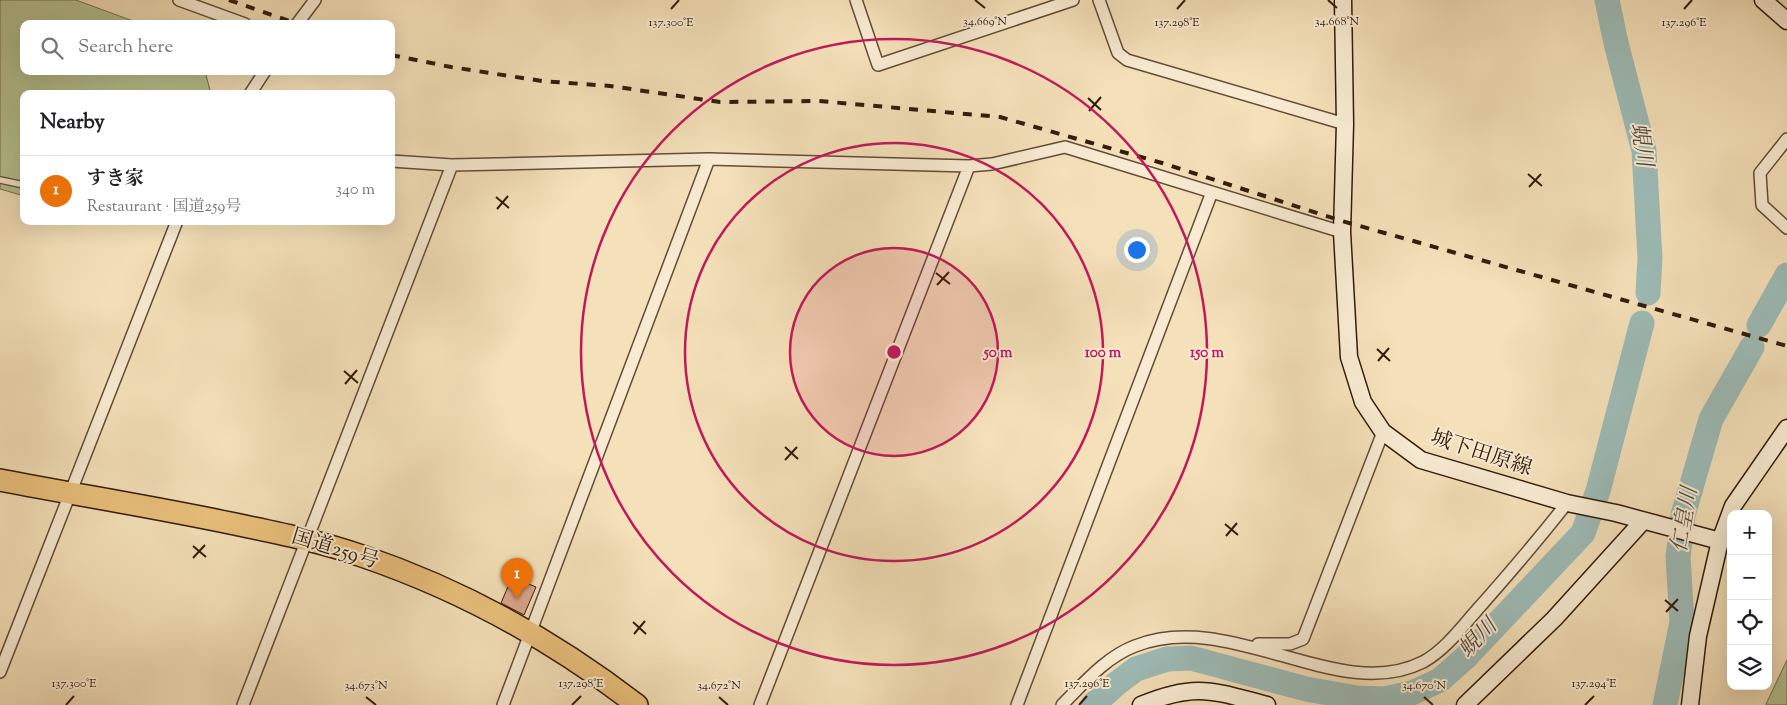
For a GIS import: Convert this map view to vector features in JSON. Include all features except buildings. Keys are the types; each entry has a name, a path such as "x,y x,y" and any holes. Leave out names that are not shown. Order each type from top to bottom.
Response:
{"highway":[{"name":"国道259号","path":"0,480 207,518 307,540 362,556 447,589 531,632 603,679 637,705"}],"main road":[{"name":"城下田原線","path":"1342,0 1345,124 1342,232 1349,357 1363,402 1383,432 1421,460 1568,503 1616,513 1720,541"},
{"path":"1763,0 1787,21"},
{"path":"1690,705 1698,636 1720,541 1733,506 1787,428"},
{"path":"1465,705 1554,619 1643,521"},
{"path":"1141,705 1165,695 1189,690 1212,691 1267,705"}],"street":[{"path":"179,0 234,20"},
{"path":"299,20 315,0"},
{"path":"856,0 878,65 1073,0"},
{"path":"1099,0 1118,53 1127,60 1345,124"},
{"path":"253,90 262,75"},
{"path":"1787,139 1760,173 1762,206 1787,228"},
{"path":"395,162 452,165 709,159 969,166 992,164 1064,147 1342,232"},
{"path":"503,705 709,159"},
{"path":"243,705 452,165"},
{"path":"760,705 969,166"},
{"path":"1017,705 1212,192"},
{"path":"0,672 174,225"},
{"path":"1242,643 1290,644 1303,639 1383,432"},
{"path":"1062,705 1102,666 1134,646 1173,636 1206,637 1242,643 1324,666 1363,673 1393,672 1423,662 1444,646 1528,553 1568,503"}],"lane":[{"path":"0,180 20,184"}],"green space":[{"path":"0,0 76,0 130,20 20,20 20,75 206,75 210,90 20,90 20,195 0,189"},
{"path":"1787,660 1787,705 1766,705 1766,704"}],"waterway":[{"name":"蜆川","path":"1607,0 1644,151 1650,258 1648,293"},
{"name":"仁皇川","path":"1759,325 1787,275"},
{"name":"蜆川","path":"1093,705 1136,669 1167,659 1191,658 1306,689 1357,698 1384,699 1412,693 1440,680 1466,657 1583,533 1598,491 1642,323"},
{"name":"仁皇川","path":"1665,705 1682,622 1678,557 1683,515 1711,419 1752,347"}],"railway":[{"path":"229,0 286,20"},
{"path":"395,56 451,67 542,81 610,86 720,102 819,101 1000,117 1162,163 1342,221 1787,346"}],"place":[{"name":"すき家","path":"517,599"}]}
